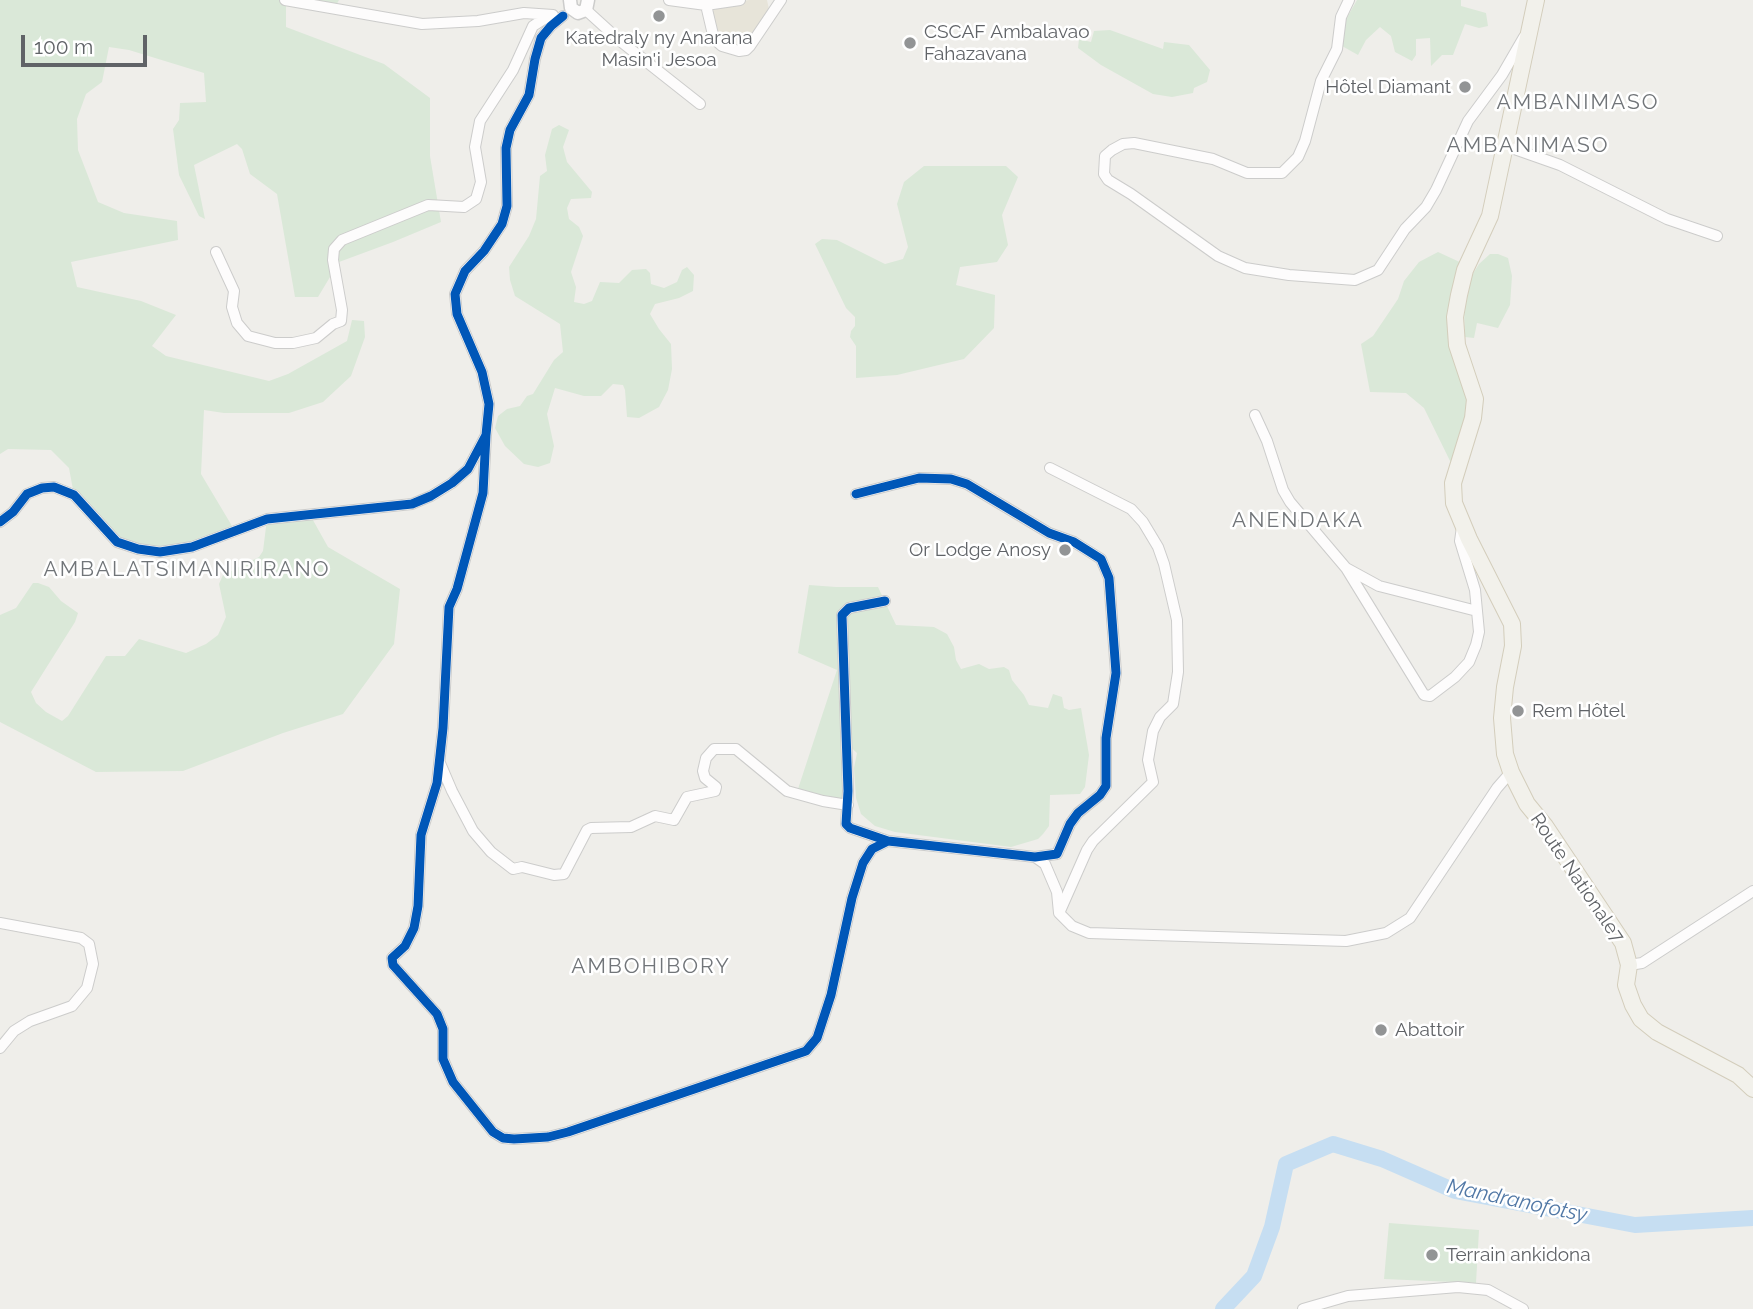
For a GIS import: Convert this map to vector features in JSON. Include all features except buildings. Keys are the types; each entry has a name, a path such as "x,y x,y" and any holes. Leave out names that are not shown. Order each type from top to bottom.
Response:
{"main road":[{"path":"1506,146 1536,0"},
{"name":"Route Nationale7","path":"1506,146 1490,216 1465,270 1457,306 1457,345 1475,399 1473,418 1453,483 1454,503 1462,525 1512,624 1513,646 1502,718 1505,754 1527,804 1545,826 1623,943 1629,965 1626,985 1641,1018 1657,1032 1738,1075 1753,1089"}],"street":[{"path":"285,0 422,24 478,21 524,13 550,15"},
{"path":"669,0 706,5 740,0"},
{"path":"706,5 714,39 722,46 739,51 750,46 781,0"},
{"path":"1349,0 1341,17 1337,49 1321,81 1305,141 1298,157 1282,173 1247,173 1213,159 1134,143 1123,144 1105,156 1104,174 1108,180 1218,256 1245,268 1355,280 1378,270 1405,229 1426,207 1468,121 1502,75 1533,22"},
{"path":"216,252 234,291 232,307 237,323 248,336 275,343 293,343 316,338 341,321 342,310 332,260 334,249 342,240 428,205 464,206 476,199 481,182 475,147 480,121 508,79 533,26 568,8 578,13 587,5 619,40 701,104"},
{"path":"568,8 541,38 529,95 510,130 506,148 507,206 502,225 484,251 465,271 455,294 457,314 482,372 489,404 483,493 457,589 449,607 443,728 436,783 421,835 418,906 414,928 405,946 392,958 393,965 438,1014 443,1029 443,1059 453,1082 493,1132 503,1138 548,1137 568,1132 806,1051 817,1038 831,995 852,898 863,863 872,849 888,841"},
{"path":"1506,146 1560,165 1667,219 1717,236"},
{"path":"1255,415 1290,502 1346,568 1424,695 1430,696 1455,677 1469,662 1479,632 1475,590 1460,541 1462,525"},
{"path":"0,522 13,512 27,495 43,488 54,487 74,495 117,542 160,552 192,547 267,519 412,504 431,496 468,469 486,435"},
{"path":"1050,468 1131,509 1143,522 1158,547 1164,564 1177,620 1178,672 1173,704 1160,717 1153,731 1148,760 1153,782 1093,841 1059,913"},
{"path":"856,494 919,478 951,479 967,484 1049,533 1074,542 1101,559 1110,578 1116,673 1106,738 1105,786 1100,796 1078,813 1070,824 1057,854 1035,857 888,841 850,828 846,824 848,805 842,615 849,608 885,601"},
{"path":"1346,568 1379,586 1477,611"},
{"path":"439,759 473,831 491,852 513,869 522,867 554,875 564,874 587,830 631,827 655,816 674,820 687,797 715,791 716,787 705,778 703,771 706,758 714,748 736,749 787,791 848,805"},
{"path":"1035,857 1045,864 1057,892 1059,913 1072,926 1089,933 1346,941 1386,933 1410,918 1497,788 1511,772"},
{"path":"1629,965 1643,963 1753,891"},
{"path":"0,923 81,938 89,944 93,964 87,988 72,1006 30,1021 14,1031 0,1048"},
{"path":"1303,1309 1348,1296 1458,1287 1488,1290 1522,1309"}],"shaded area":[{"path":"749,0 767,0 770,14 744,45 730,47 718,38 712,7"}],"green space":[{"path":"0,0 286,0 286,27 384,64 430,98 430,156 441,222 339,262 318,297 295,297 277,194 250,174 242,149 237,144 194,165 205,219 199,216 179,175 173,129 179,120 180,103 206,102 204,73 129,50 109,47 102,82 86,94 77,119 78,150 98,202 124,213 177,221 178,240 71,262 77,287 141,301 176,315 152,346 166,356 269,381 288,374 347,341 352,320 364,321 365,337 351,376 323,402 289,413 224,413 204,410 201,474 235,531 160,552 117,542 74,495 69,468 51,450 8,449 0,454"},
{"path":"286,0 339,0 334,9"},
{"path":"1357,0 1461,0 1461,6 1486,13 1488,26 1479,28 1465,24 1453,55 1442,55 1431,66 1430,38 1416,39 1416,55 1412,61 1395,52 1391,36 1380,27 1366,40 1358,55 1342,46 1345,21"},
{"path":"1110,30 1163,49 1164,42 1189,45 1210,70 1207,82 1194,88 1193,93 1172,97 1153,94 1101,65 1078,48 1079,39 1091,42 1094,31"},
{"path":"559,125 569,130 563,147 567,162 592,192 591,198 571,199 567,208 569,219 579,227 583,236 571,272 576,287 574,302 584,304 592,301 600,282 619,283 632,270 646,269 650,273 651,284 664,288 677,282 682,270 687,267 694,275 693,291 655,304 650,314 671,344 672,369 668,390 659,407 639,418 627,417 623,385 613,384 601,396 584,396 555,388 547,414 554,446 550,463 538,467 524,464 505,446 495,428 498,416 507,409 520,406 527,396 533,394 554,360 563,352 560,324 515,296 509,267 529,236 536,219 540,176 547,171 545,155 552,129"},
{"path":"924,166 1006,166 1018,177 1002,215 1008,245 997,262 960,267 956,285 995,295 994,328 964,359 897,375 856,378 856,346 850,337 855,326 855,317 846,308 815,244 822,239 837,240 885,264 903,259 908,247 897,204 904,182"},
{"path":"1438,252 1464,264 1453,307 1474,405 1452,465 1424,408 1406,393 1370,392 1361,344 1373,336 1398,299 1404,281 1419,262"},
{"path":"1490,254 1508,258 1512,276 1510,305 1498,328 1477,323 1474,338 1465,337 1464,309 1469,280 1479,264"},
{"path":"309,513 328,547 400,589 394,644 343,714 283,733 183,771 96,772 0,722 0,615 16,608 33,583 49,587 61,601 78,613 31,692 36,703 62,721 68,716 106,656 125,656 139,639 186,653 218,635 226,617 219,584 223,575 259,557 263,551 267,519"},
{"path":"809,585 878,587 896,625 934,627 947,634 961,669 979,664 989,669 1004,667 1009,670 1012,680 1029,705 1048,708 1053,694 1062,697 1064,708 1081,708 1089,755 1085,787 1080,794 1050,795 1049,826 1043,834 1038,839 1011,847 895,832 875,826 861,814 856,798 854,768 857,753 846,743 845,803 798,789 837,670 798,653"},
{"name":"Terrain ankidona","path":"1389,1223 1479,1230 1476,1283 1384,1279"}],"waterway":[{"name":"Mandranofotsy","path":"1223,1309 1254,1276 1272,1227 1286,1164 1333,1144 1382,1159 1455,1191 1635,1225 1753,1218"}],"cycle path":[{"path":"0,522 13,512 27,494 54,487 74,495 117,542 160,552 192,547 267,519 412,504 452,483 468,469 486,435 489,404 482,372 457,314 455,294 465,271 484,251 502,224 507,206 506,148 510,130 529,95 541,38 563,16"},
{"path":"486,435 483,493 457,589 449,607 443,728 437,783 421,835 418,906 414,928 405,946 392,958 393,965 437,1014 443,1029 443,1059 453,1082 493,1132 503,1138 514,1139 548,1137 568,1132 806,1051 817,1038 831,995 852,898 863,863 872,849 888,841"},
{"path":"856,494 919,478 951,479 967,484 1049,533 1074,542 1101,559 1109,578 1116,673 1106,738 1106,786 1070,824 1057,854 1035,857 888,841 850,828 846,824 848,791 842,615 849,608 885,601"}],"place":[{"name":"Katedraly ny Anarana Masin'i Jesoa","path":"659,16"},
{"name":"CSCAF Ambalavao Fahazavana","path":"910,43"},
{"name":"Hôtel Diamant","path":"1465,87"},
{"name":"Or Lodge Anosy","path":"1065,550"},
{"name":"Rem Hôtel","path":"1518,711"},
{"name":"Abattoir","path":"1381,1030"},
{"name":"Terrain ankidona","path":"1432,1255"}],"district":[{"name":"AMBANIMASO","path":"1578,103"},
{"name":"AMBANIMASO","path":"1528,146"},
{"name":"ANENDAKA","path":"1298,521"},
{"name":"AMBALATSIMANIRIRANO","path":"187,570"},
{"name":"AMBOHIBORY","path":"651,967"}]}
